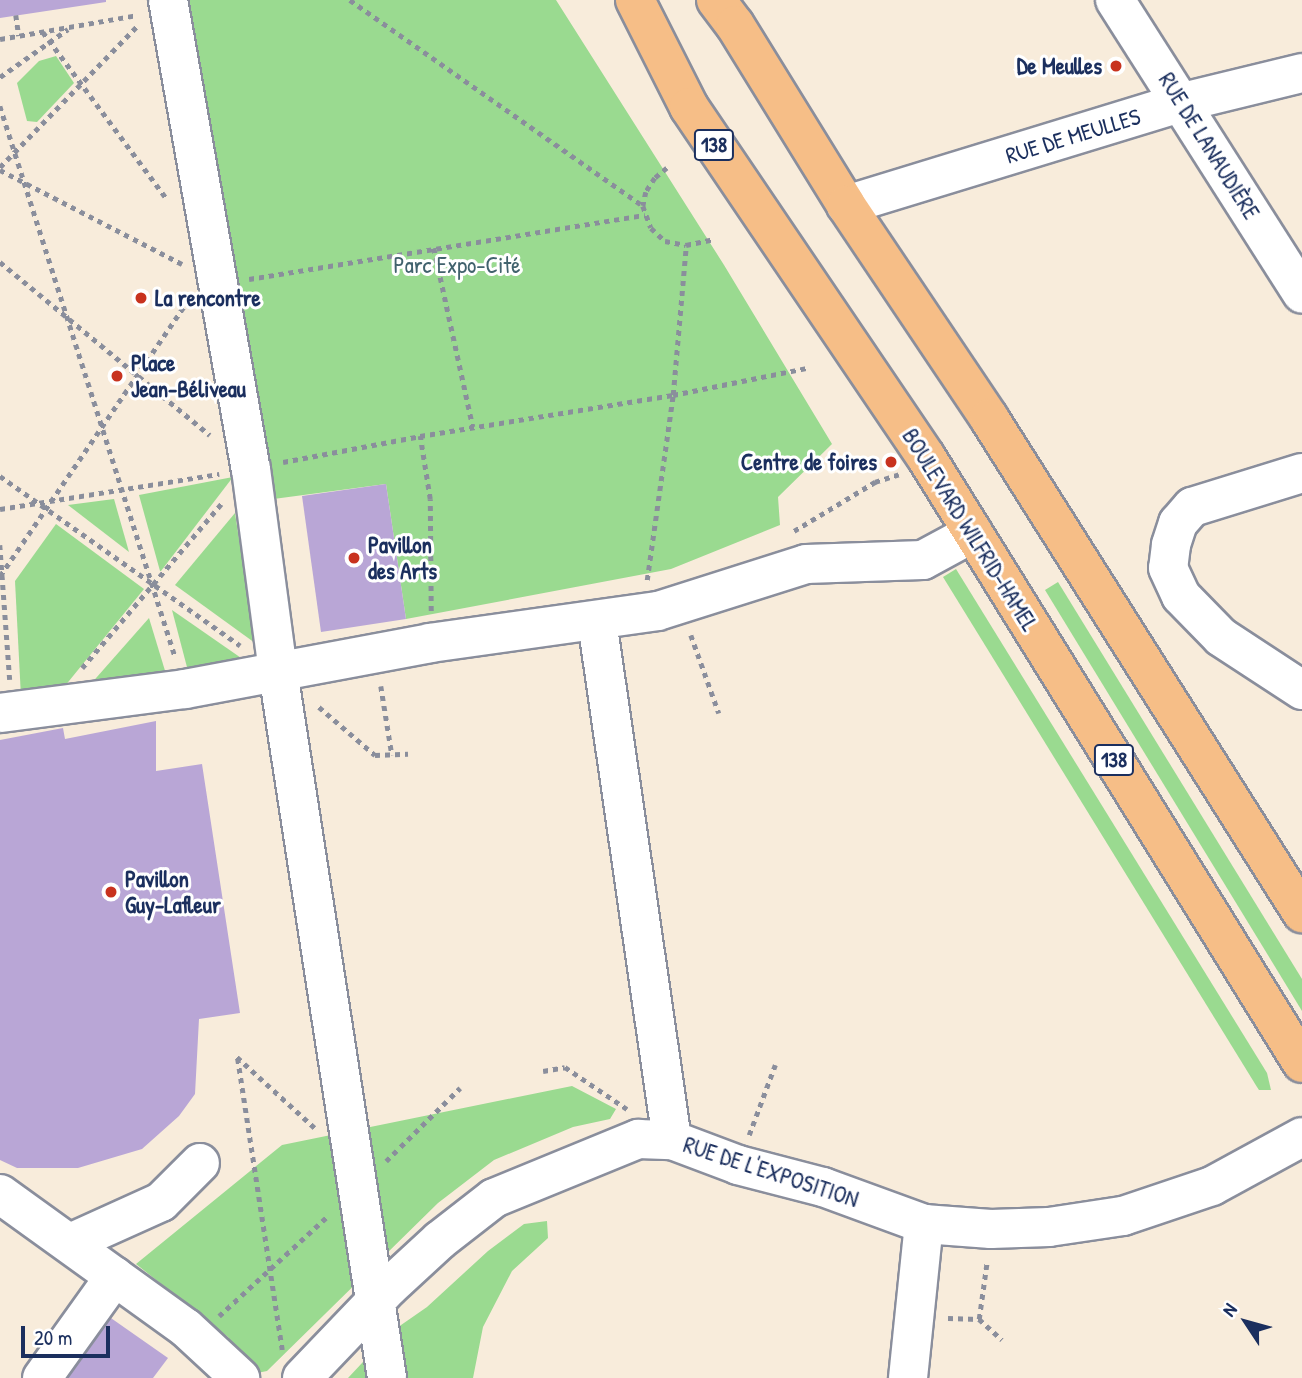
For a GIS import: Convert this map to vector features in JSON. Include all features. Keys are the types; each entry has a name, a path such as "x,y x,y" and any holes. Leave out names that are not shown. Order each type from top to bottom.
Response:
{"main road":[{"name":"BOULEVARD WILFRID-HAMEL","path":"635,0 689,107 919,446 1302,1063"},
{"path":"716,0 735,25 846,205 989,418 1302,913"}],"street":[{"name":"RUE DE LANAUDIÈRE","path":"1115,0 1302,293"},
{"path":"162,7 212,280 251,468 278,672 387,1378"},
{"name":"RUE DE MEULLES","path":"846,205 1182,102 1302,73"},
{"path":"1302,473 1192,507 1178,523 1168,568 1181,596 1221,637 1302,690"},
{"path":"6,712 185,689 430,643 597,621 655,591 806,564 923,560 974,533"},
{"path":"597,621 672,1140"},
{"name":"RUE DE L'EXPOSITION","path":"292,1364 376,1300 439,1240 494,1198 638,1139 672,1140 738,1165 823,1187 924,1224 991,1229 1049,1227 1124,1216 1212,1186 1282,1145 1302,1137"},
{"path":"70,1243 161,1202 200,1163"},
{"path":"0,1194 186,1328 240,1378"},
{"path":"908,1378 924,1224"},
{"path":"42,1378 116,1276"}],"path":[{"path":"350,0 643,206"},
{"path":"162,7 81,83 0,169 212,280 645,215"},
{"path":"0,39 162,7"},
{"path":"16,15 19,36"},
{"path":"0,77 71,26"},
{"path":"43,32 174,208"},
{"path":"0,106 124,489 185,689"},
{"path":"667,168 655,178 646,192 643,206 651,228 665,241 686,245 714,239"},
{"path":"686,245 655,591 719,713"},
{"path":"434,248 473,427"},
{"path":"0,262 251,468"},
{"path":"1,574 137,375 212,280"},
{"path":"0,509 673,395 807,368"},
{"path":"420,436 430,499 431,624"},
{"path":"51,706 251,468"},
{"path":"787,535 875,482 900,474"},
{"path":"0,476 278,672"},
{"path":"0,545 6,712"},
{"path":"377,653 392,755"},
{"path":"317,706 376,755 408,754"},
{"path":"292,1364 237,1057 354,1164"},
{"path":"738,1165 775,1066"},
{"path":"543,1071 565,1067 629,1111"},
{"path":"979,1320 991,1229"},
{"path":"914,1316 979,1320 1002,1339"}],"green space":[{"name":"Parc Expo-Cité","path":"186,0 556,0 724,265 832,444 778,497 780,525 671,569 406,619 386,484 266,500"},
{"path":"56,56 74,83 37,122 27,121 17,83 39,61"},
{"path":"233,477 161,571 160,571 139,495"},
{"path":"114,499 129,552 68,505"},
{"path":"235,513 255,643 175,585"},
{"path":"56,524 144,589 60,692 21,697 15,581"},
{"path":"956,569 1267,1073 1271,1090 1259,1090 1257,1087 943,577"},
{"path":"1058,582 1302,979 1302,1011 1045,590"},
{"path":"172,610 244,660 188,671"},
{"path":"149,618 166,674 89,686"},
{"path":"572,1086 616,1109 610,1119 573,1127 494,1160 438,1203 267,1371 257,1373 244,1365 228,1337 136,1264 282,1145"},
{"path":"547,1221 548,1238 512,1271 483,1327 473,1378 348,1378 391,1332 427,1307 488,1251 524,1224"}],"building":[{"path":"0,0 106,0 106,2 0,18"},
{"name":"Pavillon des Arts","path":"386,484 406,619 321,632 302,496"},
{"name":"Pavillon Guy-Lafleur","path":"156,721 156,771 202,764 240,1013 199,1019 195,1094 179,1116 142,1149 78,1168 17,1168 0,1160 0,740 63,728 65,739"},
{"path":"108,1316 168,1358 153,1378 64,1378"}],"place":[{"name":"De Meulles","path":"1116,66"},
{"name":"La rencontre","path":"141,298"},
{"name":"Place Jean-Béliveau","path":"117,376"},
{"name":"Centre de foires","path":"891,462"},
{"name":"Pavillon des Arts","path":"354,558"},
{"name":"Pavillon Guy-Lafleur","path":"111,892"}]}
